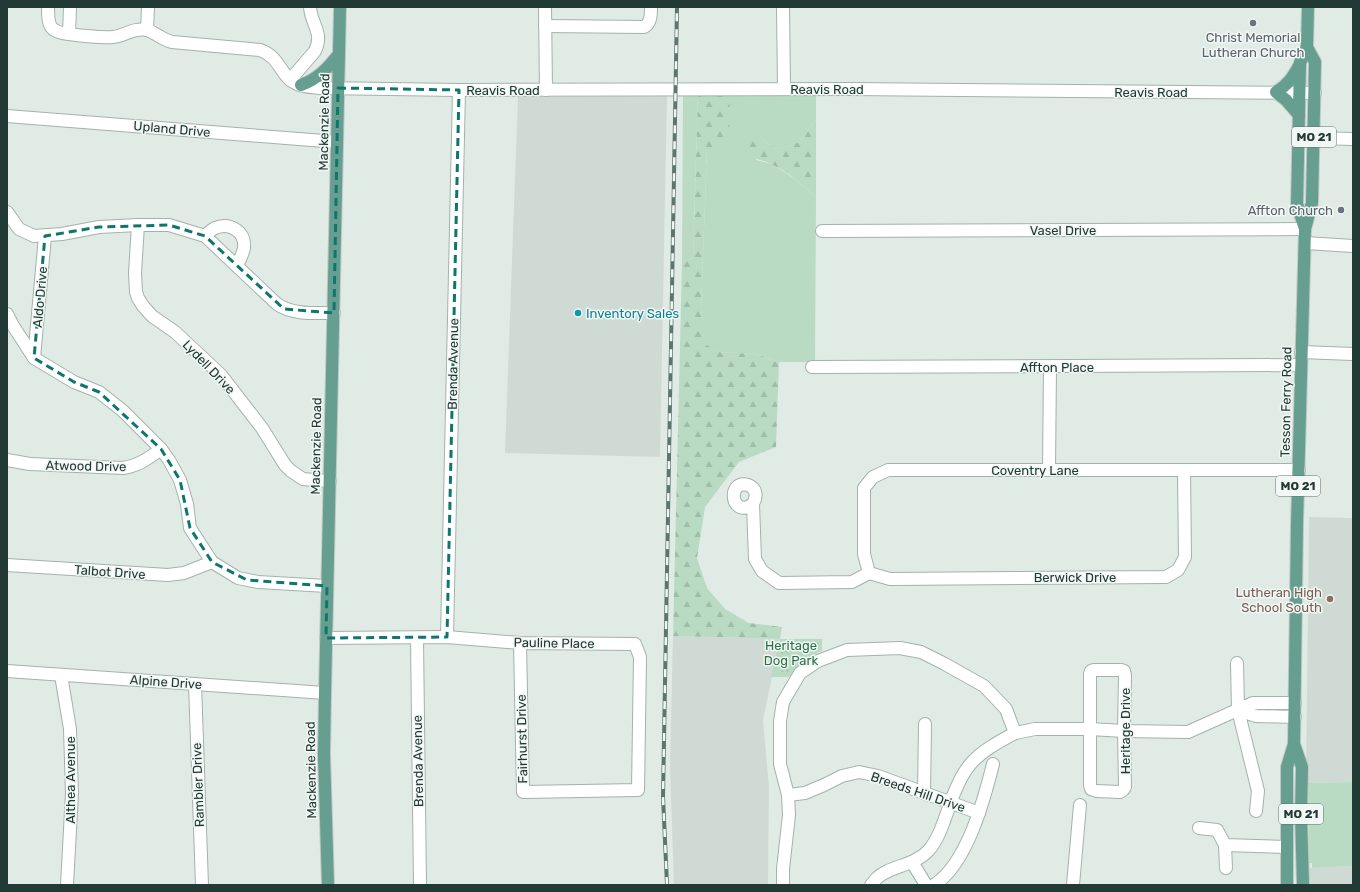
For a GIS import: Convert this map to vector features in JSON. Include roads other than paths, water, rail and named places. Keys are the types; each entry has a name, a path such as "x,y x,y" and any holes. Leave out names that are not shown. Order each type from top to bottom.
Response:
{"main road":[{"name":"Mackenzie Road","path":"328,885 324,754 340,7"},
{"name":"Tesson Ferry Road","path":"1287,885 1287,767 1294,744 1295,717 1298,470 1304,243 1305,229 1312,203 1314,138 1315,62 1308,47 1308,7"},
{"name":"Tesson Ferry Road","path":"1305,229 1297,204 1300,63 1308,47"},
{"path":"296,83 311,82 319,77 339,54"},
{"path":"1299,115 1286,100 1276,92 1292,79 1300,63"},
{"name":"Tesson Ferry Road","path":"1294,744 1302,766 1301,814 1303,885"}],"street":[{"path":"48,7 48,17 51,28 59,33 115,37 134,31 147,30 166,41 260,50 272,56 296,83 318,46 319,41 317,28 310,12 310,7"},
{"path":"69,34 70,7"},
{"path":"147,30 148,7"},
{"path":"544,7 546,90"},
{"path":"545,26 644,27 648,25 651,7"},
{"path":"784,7 784,89"},
{"name":"Reavis Road","path":"296,83 319,88 459,90 784,89 1315,93"},
{"name":"Brenda Avenue","path":"447,637 459,90"},
{"name":"Upland Drive","path":"7,116 337,142"},
{"path":"1314,138 1353,139"},
{"path":"7,212 15,224 24,233 34,236 45,236 99,227 169,225 205,236 284,309 302,312 334,313"},
{"name":"Lydell Drive","path":"138,225 135,272 136,292 143,306 152,316 175,332 221,375 262,428 290,471 303,479 330,481"},
{"path":"205,236 213,229 222,226 232,227 240,232 244,248 236,266"},
{"name":"Vasel Drive","path":"822,230 1305,229"},
{"name":"Aldo Drive","path":"34,358 45,236"},
{"path":"1304,243 1353,246"},
{"path":"7,314 34,358 74,382 99,392 123,411 161,449 180,480 187,504 190,528 212,562 238,578 247,580 327,586"},
{"path":"1301,352 1353,354"},
{"name":"Affton Place","path":"812,367 1301,365"},
{"path":"1049,469 1050,367"},
{"name":"Atwood Drive","path":"7,460 30,464 123,468 132,467 161,449"},
{"name":"Coventry Lane","path":"869,573 864,554 864,488 873,477 888,470 1298,470"},
{"name":"Berwick Drive","path":"869,573 890,579 1166,577 1178,570 1185,557 1184,471"},
{"path":"754,504 756,560 762,571 779,583 852,582 869,573"},
{"name":"Talbot Drive","path":"7,565 168,575 184,573 212,562"},
{"name":"Pauline Place","path":"326,638 447,637 520,643 635,644 640,657 638,790"},
{"name":"Brenda Avenue","path":"417,638 420,885"},
{"name":"Fairhurst Drive","path":"520,643 523,792 638,790"},
{"path":"783,885 783,869 789,815 788,795 780,764 779,735 783,702 800,672 818,661 847,650 900,648 920,652 984,686 1006,709 1015,733"},
{"path":"1237,663 1238,710 1258,791 1256,811"},
{"name":"Alpine Drive","path":"7,671 325,693"},
{"name":"Heritage Drive","path":"1091,671 1124,671 1125,787 1120,792 1097,791 1091,789 1090,729 1091,671"},
{"name":"Althea Avenue","path":"62,675 70,729 72,793 68,885"},
{"name":"Rambler Drive","path":"195,684 202,885"},
{"path":"871,885 877,877 912,862 928,852 936,841 958,782 964,771 972,761 990,746 1015,733 1035,729 1188,732 1253,703 1295,703"},
{"path":"1238,710 1256,716 1295,717"},
{"path":"924,793 925,724"},
{"path":"934,885 943,879 952,868 967,841 979,813 993,764"},
{"name":"Breeds Hill Drive","path":"788,795 805,793 842,776 859,772 878,776 979,813"},
{"path":"1073,885 1080,805"},
{"path":"1199,828 1217,830 1225,845 1226,868"},
{"path":"1225,845 1287,847"},
{"path":"912,862 926,885"}],"railway":[{"path":"667,885 663,797 677,7"}],"place":[{"name":"Christ Memorial Lutheran Church","path":"1253,23"},
{"name":"Affton Church","path":"1341,210"},
{"name":"Inventory Sales","path":"578,313"},
{"name":"Lutheran High School South","path":"1330,599"}],"park label":[{"name":"Heritage Dog Park","path":"791,652"}]}
